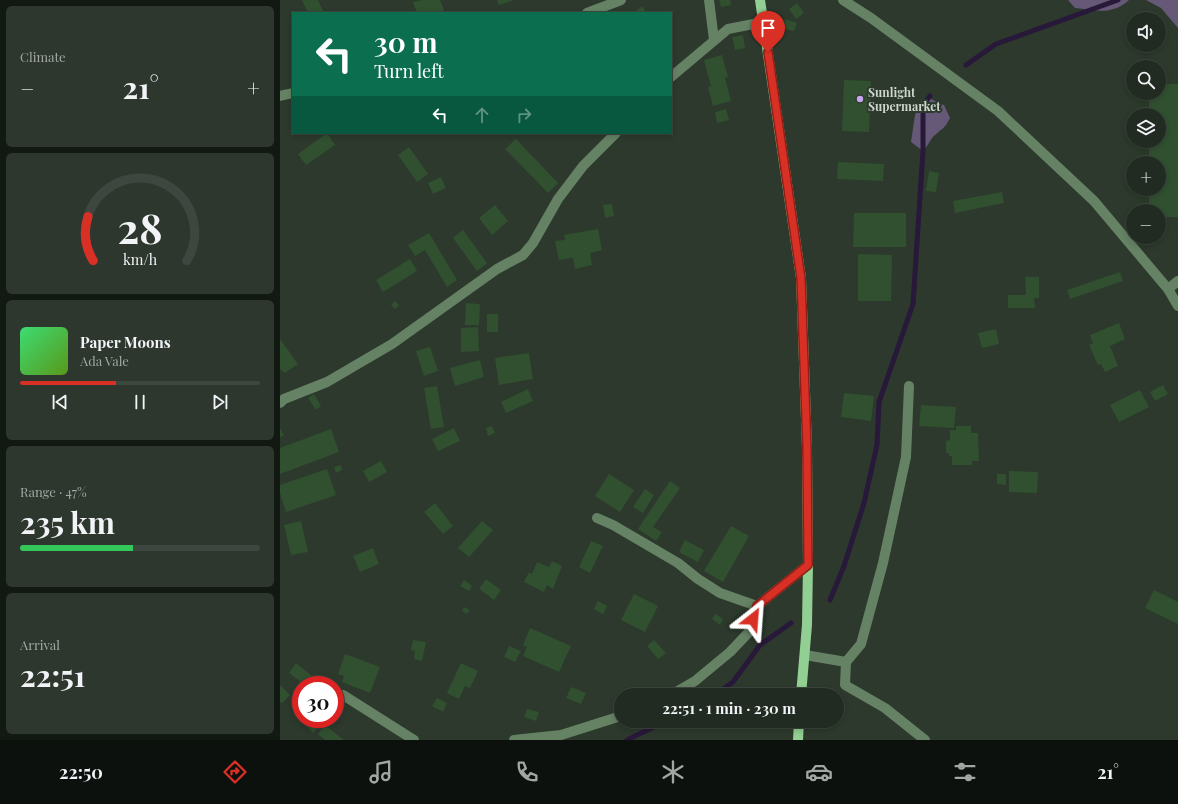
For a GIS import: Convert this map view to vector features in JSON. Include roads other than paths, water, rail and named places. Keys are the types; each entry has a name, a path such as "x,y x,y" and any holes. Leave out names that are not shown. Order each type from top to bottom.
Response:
{"main road":[{"path":"760,0 801,278 807,448 808,565 808,625 802,688"},
{"path":"798,740 799,728"}],"street":[{"path":"590,12 621,0"},
{"path":"709,0 714,40"},
{"path":"843,0 872,18 998,111 1094,201 1168,289 1178,306"},
{"path":"672,76 728,29 764,22"},
{"path":"280,96 292,93"},
{"path":"281,398 327,382 392,344 497,269 523,255 534,243 558,199 583,166 615,134"},
{"path":"1168,289 1178,281"},
{"path":"909,386 906,457 883,563 861,644 846,662 845,685 886,708 925,740"},
{"path":"597,518 613,525 678,563 698,579 720,593 757,606"},
{"path":"683,688 695,681 730,652 749,632 757,606 808,565"},
{"path":"805,655 846,662"},
{"path":"344,696 414,740"},
{"path":"514,740 561,735 614,718"}],"waterway":[{"path":"966,65 996,44 1118,0"},
{"path":"830,600 844,566 864,503 877,445 879,402 913,304 923,151 923,105 930,96"},
{"path":"725,688 733,682 760,645 791,623"},
{"path":"627,740 652,728"}],"place":[{"name":"Sunlight Supermarket","path":"860,99"}]}
